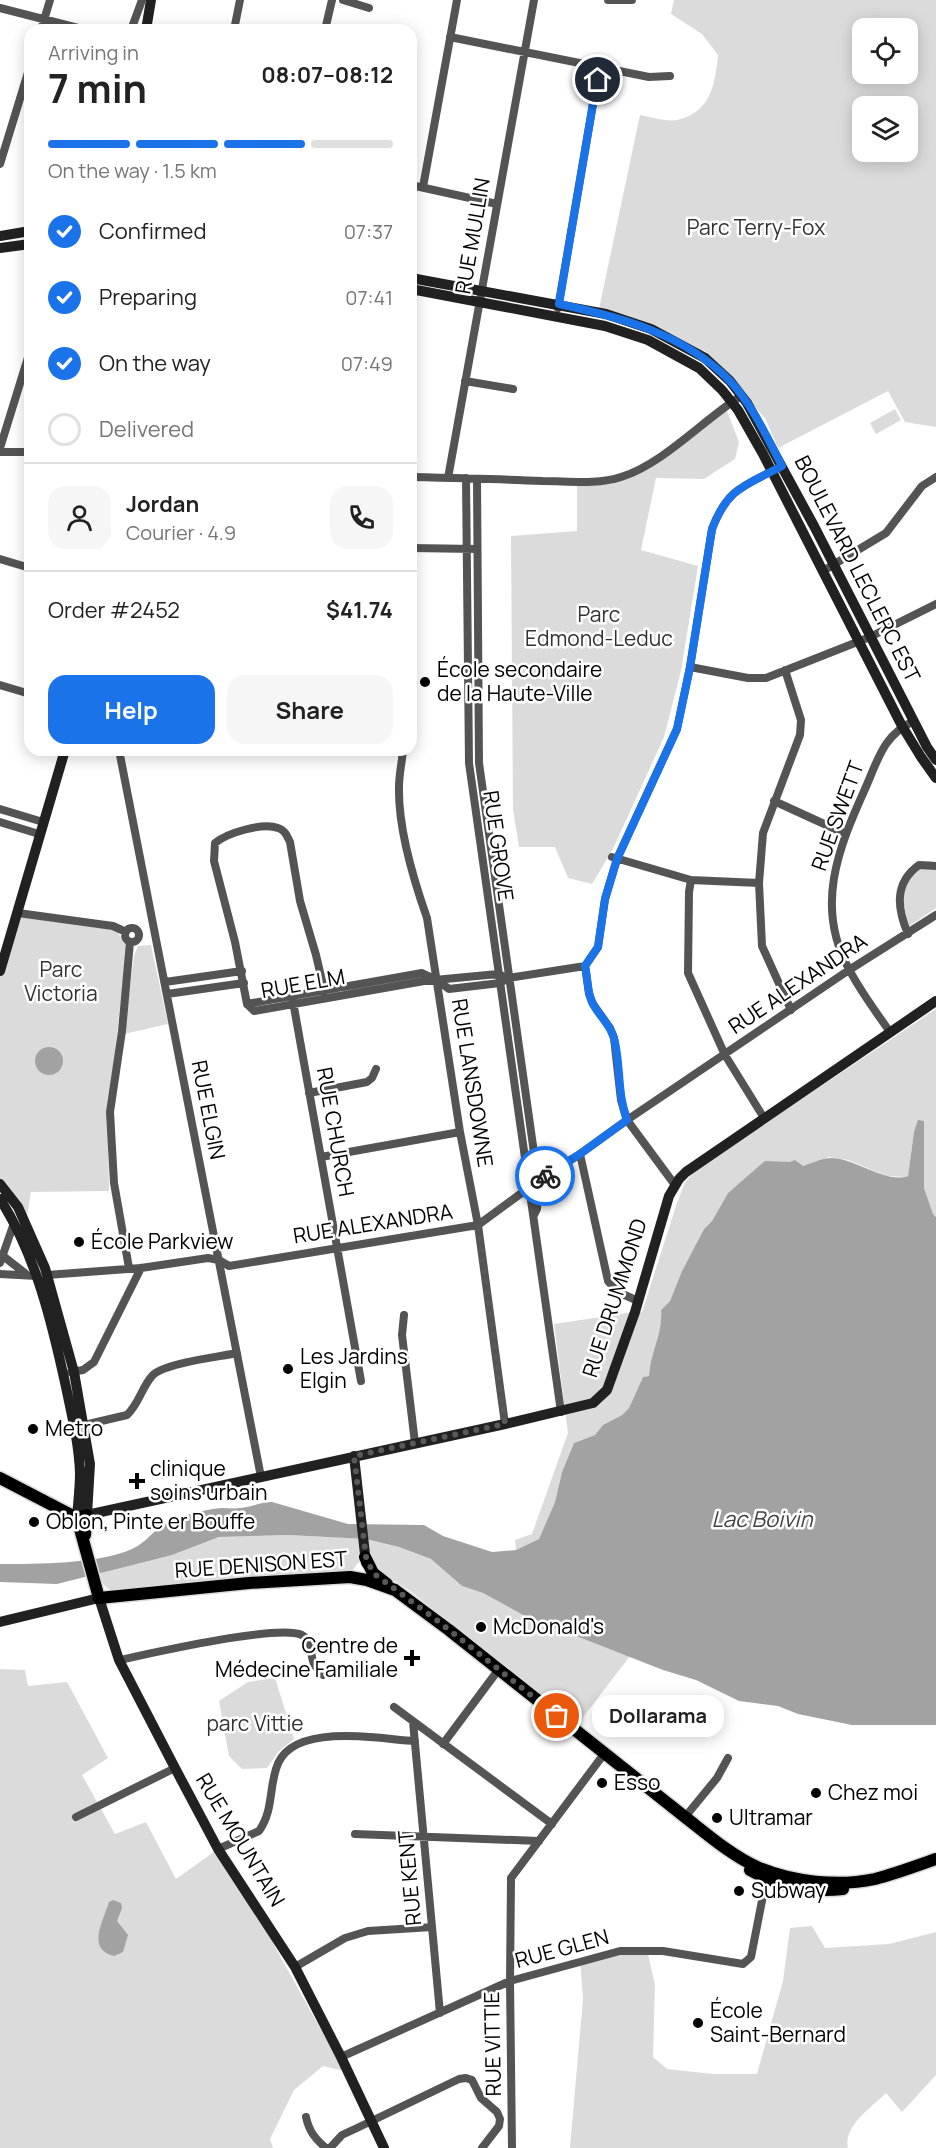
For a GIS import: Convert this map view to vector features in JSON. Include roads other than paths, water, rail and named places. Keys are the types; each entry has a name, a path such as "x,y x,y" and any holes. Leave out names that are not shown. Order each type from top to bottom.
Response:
{"main road":[{"path":"0,1478 82,1517"},
{"name":"RUE MOUNTAIN","path":"82,1517 85,1543 98,1593"},
{"path":"350,1577 357,1572 365,1555"},
{"path":"365,1555 373,1573 395,1590"},
{"name":"RUE DENISON EST","path":"98,1593 350,1577 395,1590 721,1844 747,1868 793,1888 817,1890 856,1887 872,1879 936,1859"},
{"path":"318,1579 366,1583 422,1609"}],"street":[{"path":"43,24 50,0"},
{"path":"133,24 142,0"},
{"path":"147,24 151,0"},
{"path":"235,24 240,0"},
{"path":"327,24 332,0"},
{"path":"343,0 369,8"},
{"path":"423,187 457,0"},
{"name":"RUE MULLIN","path":"448,478 534,0"},
{"path":"608,0 632,0"},
{"path":"0,8 61,24"},
{"path":"450,37 649,77 670,76"},
{"path":"558,310 595,92 603,68"},
{"path":"0,164 24,86"},
{"path":"417,186 497,204"},
{"path":"0,236 24,232"},
{"path":"0,248 24,245"},
{"name":"BOULEVARD LECLERC EST","path":"417,280 480,296"},
{"name":"BOULEVARD LECLERC EST","path":"417,290 480,296 558,310 606,314 651,329 705,358 730,381 736,399 834,565 927,747 936,760"},
{"name":"BOULEVARD LECLERC EST","path":"558,310 648,340 699,368 722,390 736,399"},
{"path":"605,326 606,314"},
{"path":"24,371 0,450 24,452"},
{"path":"465,381 513,389"},
{"path":"417,477 590,482 620,478 645,466 671,449 716,412 736,399"},
{"path":"675,1185 627,1120 621,1100 614,1038 610,1028 593,1004 589,994 585,966 598,947 605,899 615,858 674,740 690,667 712,529 720,509 730,495 778,469"},
{"name":"BOULEVARD LECLERC EST","path":"778,469 823,572 858,641 902,726 936,778"},
{"path":"823,572 886,533 922,486 936,477"},
{"name":"RUE GROVE","path":"466,478 469,763 561,1412"},
{"name":"RUE GROVE","path":"477,479 478,763 538,1181 537,1209 533,1217"},
{"path":"417,548 476,549"},
{"path":"0,560 24,566"},
{"path":"690,667 756,679 766,678 870,638 936,604"},
{"path":"784,670 801,720 800,735 764,833 759,883 762,946 791,1010"},
{"path":"0,685 24,692"},
{"name":"RUE SWETT","path":"890,1032 849,970 836,940 831,908 832,880 846,834 886,741 902,726 914,721"},
{"path":"0,971 4,944 18,913 63,756"},
{"name":"RUE ELGIN","path":"120,756 261,1477"},
{"name":"RUE LANSDOWNE","path":"402,756 399,788 404,834 427,918 460,1132 478,1225 505,1424"},
{"path":"774,801 846,834"},
{"path":"0,809 43,822"},
{"path":"0,822 39,834"},
{"path":"242,971 214,861 215,843 224,836 266,826 280,828 290,842 302,912 325,994"},
{"path":"615,858 691,880 759,883"},
{"path":"908,934 900,907 900,890 908,872 919,865 936,866"},
{"path":"691,880 688,974 725,1055 764,1118"},
{"path":"18,913 113,926 126,932 133,929 137,931 138,936"},
{"name":"RUE ALEXANDRA","path":"0,1274 141,1268 208,1258 219,1260 229,1266 478,1225 627,1120 849,970 936,915"},
{"path":"126,932 126,939 130,942"},
{"path":"130,942 135,941 138,936 155,932"},
{"path":"129,1268 114,1183 110,1112 122,1031 130,942"},
{"name":"RUE ELM","path":"437,980 448,989 500,983 508,978 585,966"},
{"name":"RUE ELM","path":"165,982 242,971 247,1004 254,1011 293,1000 368,986 498,974 508,978"},
{"path":"210,976 212,987"},
{"name":"RUE ELM","path":"167,994 244,982"},
{"name":"RUE CHURCH","path":"293,1000 361,1381"},
{"name":"RUE DRUMMOND","path":"82,1517 561,1412 593,1403 607,1390 638,1301 669,1196 686,1172 936,1001"},
{"path":"309,1093 367,1082 372,1078 376,1069"},
{"path":"321,1157 460,1132"},
{"path":"580,1154 608,1281 618,1292 638,1301"},
{"path":"0,1184 18,1207 33,1239 37,1274"},
{"path":"0,1199 14,1221 37,1274 69,1373 79,1426 82,1517"},
{"path":"14,1221 2,1259 37,1274"},
{"path":"7,1244 21,1239 33,1239"},
{"path":"69,1373 83,1370 94,1362 141,1268"},
{"path":"404,1315 402,1335 416,1443"},
{"path":"79,1426 127,1415 133,1409 147,1382 158,1370 237,1353"},
{"path":"354,1456 366,1583"},
{"path":"0,1622 98,1593"},
{"name":"RUE MOUNTAIN","path":"98,1593 119,1660 218,1849 295,1967 384,2148"},
{"path":"119,1660 250,1635 273,1633 301,1635 308,1639 315,1665 323,1675"},
{"path":"443,1744 499,1669"},
{"path":"394,1707 552,1824"},
{"name":"RUE KENT","path":"413,1722 440,2013"},
{"path":"218,1849 259,1831 271,1805 275,1770 287,1750 298,1743 315,1737 329,1736 415,1741"},
{"name":"RUE VITTIE","path":"512,2148 511,1878 604,1754"},
{"path":"685,1817 717,1778 728,1758"},
{"path":"76,1817 175,1768"},
{"path":"355,1834 539,1841"},
{"name":"RUE GLEN","path":"341,2057 510,1982 620,1951 663,1951 743,1964 752,1957 767,1875"},
{"path":"295,1967 345,1938 368,1931 432,1927"},
{"path":"306,2117 310,2132 315,2139 328,2148 342,2135 459,2079 466,2078 472,2080 481,2098 497,2112 500,2119 499,2126 482,2148"}],"water":[{"path":"49,1047 59,1051 63,1061 59,1071 49,1075 39,1071 35,1061 39,1051"},
{"name":"Lac Boivin","path":"918,1120 924,1121 924,1188 936,1217 936,1725 852,1725 798,1714 778,1706 739,1701 696,1680 663,1670 523,1615 483,1593 462,1586 431,1559 399,1547 366,1539 288,1535 219,1537 172,1555 57,1584 0,1582 0,1564 67,1562 102,1558 136,1547 167,1523 182,1517 207,1510 238,1508 268,1502 348,1524 424,1525 443,1536 492,1552 516,1550 539,1539 555,1502 562,1472 574,1443 595,1435 603,1425 622,1415 629,1408 643,1377 649,1376 660,1327 661,1310 670,1301 682,1271 704,1229 712,1221 728,1193 765,1161 790,1162 795,1160 803,1166 831,1158 850,1162 890,1177 908,1176 914,1132"},
{"path":"113,1900 121,1903 122,1908 117,1921 128,1935 123,1952 114,1956 101,1947 99,1941 103,1918 109,1902"}],"place":[{"name":"École secondaire de la Haute-Ville","path":"425,682"},
{"name":"École Parkview","path":"79,1242"},
{"name":"Les Jardins Elgin","path":"288,1369"},
{"name":"Metro","path":"33,1429"},
{"name":"clinique soins urbain","path":"137,1481"},
{"name":"Oblon, Pinte er Bouffe","path":"34,1522"},
{"name":"McDonald's","path":"481,1627"},
{"name":"Centre de Médecine Familiale","path":"412,1658"},
{"name":"Dollarama","path":"557,1716"},
{"name":"Esso","path":"602,1783"},
{"name":"Chez moi","path":"816,1793"},
{"name":"Ultramar","path":"717,1818"},
{"name":"Subway","path":"739,1891"},
{"name":"École Saint-Bernard","path":"698,2023"}],"park label":[{"name":"Parc Terry-Fox","path":"756,228"},
{"name":"Parc Edmond-Leduc","path":"599,627"},
{"name":"Parc Victoria","path":"61,982"},
{"name":"parc Vittie","path":"255,1724"}]}
